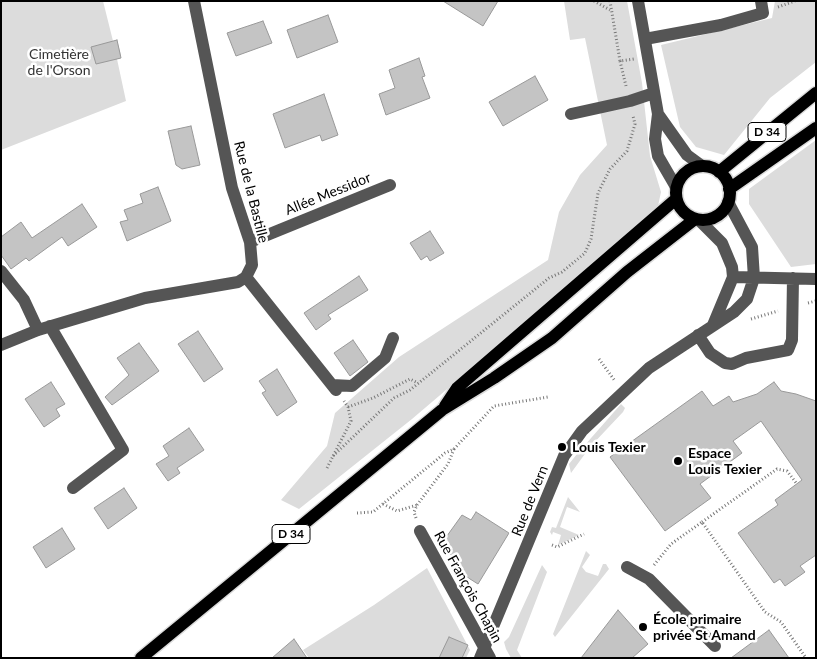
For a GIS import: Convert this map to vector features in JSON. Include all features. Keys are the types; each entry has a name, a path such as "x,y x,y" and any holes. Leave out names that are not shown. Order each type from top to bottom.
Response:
{"main road":[{"name":"D 34","path":"719,172 816,93"},
{"name":"D 34","path":"729,188 816,128"},
{"path":"702,166 719,172 726,178 729,188 728,202 720,214 714,218 697,220 686,215 676,193 685,172 702,166"},
{"name":"D 34","path":"442,410 458,388 676,193"},
{"name":"D 34","path":"141,658 442,410 494,378 552,338 627,272 697,220"}],"street":[{"name":"Rue de la Bastille","path":"194,1 232,188 250,242 252,265 246,277"},
{"path":"638,1 658,114 655,139 658,156 676,193"},
{"path":"645,40 721,25 762,12 761,1"},
{"path":"571,114 630,101 654,93"},
{"path":"658,114 687,154 702,166"},
{"name":"Allée Messidor","path":"250,242 390,185"},
{"name":"Rue de Vern","path":"485,654 564,456 582,431 622,391 649,368 713,324 734,312 747,299 754,278 752,247 728,202"},
{"path":"697,220 722,243 728,254 733,277 713,324"},
{"path":"1,271 44,328 123,450 73,488"},
{"path":"1,345 44,328 145,298 238,282 246,277 334,388 352,386 385,358 393,338"},
{"path":"733,277 816,279"},
{"path":"698,335 710,353 725,363 732,364 746,358 788,350 792,340 793,278"},
{"name":"Rue François Chapin","path":"420,531 485,654"},
{"path":"628,567 645,575 716,646"}],"path":[{"path":"594,1 611,11"},
{"path":"333,456 394,398 418,383 549,278 562,272 586,253 591,239 598,192 610,169 627,151 635,124 620,61 610,1"},
{"path":"620,61 648,56"},
{"path":"327,468 351,421 348,407 373,398 410,379 418,383"},
{"path":"420,531 414,512 417,505 448,464 454,449 494,406 548,397"},
{"path":"357,513 373,512 445,453 454,449"},
{"path":"645,575 671,544 777,469 788,470 797,484"},
{"path":"383,504 396,511 417,505"},
{"path":"702,522 765,612 781,622 806,658"},
{"path":"552,545 557,547 584,534"}],"green space":[{"name":"Cimetière de l'Orson","path":"1,1 103,1 113,41 117,40 121,55 117,59 126,101 1,150"},
{"path":"564,1 627,1 642,83 650,156 661,192 658,206 641,224 412,419 299,509 281,500 327,446 335,413 399,357 548,260 559,212 580,175 607,145 585,38 570,40"},
{"path":"775,1 816,1 816,62 770,98 724,155 696,147 680,127 661,45 772,18"},
{"path":"816,140 816,264 791,267 749,204 749,189"},
{"path":"621,404 625,408 623,412 590,447 571,473 569,464"},
{"path":"568,497 580,512 567,507 560,527 579,535 558,545 561,535 553,532 552,535 550,532 552,527 556,528"},
{"path":"586,551 590,555 582,567 586,572 598,576 603,564 606,564 609,569 555,637 553,634"},
{"path":"542,565 547,572 517,650 522,658 511,658 504,642 509,637"},
{"path":"427,568 470,650 466,658 309,658 303,650 374,605"}],"building":[{"path":"443,1 498,1 483,26"},
{"path":"328,15 338,42 297,58 287,30"},
{"path":"263,21 272,43 236,56 227,33"},
{"path":"117,40 121,58 96,64 91,47"},
{"path":"419,58 425,76 422,77 430,98 386,115 379,94 395,88 389,70"},
{"path":"535,76 548,100 503,126 489,102"},
{"path":"324,94 338,135 322,141 320,135 285,148 273,114"},
{"path":"191,126 200,165 182,169 176,165 168,131"},
{"path":"158,187 171,221 127,241 120,222 128,220 124,210 143,203 140,194"},
{"path":"82,204 97,227 68,246 62,237 29,261 26,258 11,269 1,255 1,237 21,222 32,238"},
{"path":"430,231 444,253 430,261 427,256 421,260 410,243"},
{"path":"359,276 368,290 328,315 331,319 316,330 304,313"},
{"path":"198,331 223,369 204,382 178,344"},
{"path":"353,340 368,362 350,376 334,353"},
{"path":"139,343 159,371 112,405 105,397 129,375 117,358"},
{"path":"277,369 297,402 277,416 262,393 266,391 259,381"},
{"path":"51,382 65,404 56,409 60,416 44,427 25,399"},
{"path":"774,382 781,391 816,401 816,555 800,566 805,572 785,586 780,579 774,583 738,533 778,505 775,500 802,480 761,421 733,441 742,453 700,484 711,498 665,531 610,457 702,391 713,406 729,396 733,402 757,394"},
{"path":"189,428 204,450 177,468 180,473 168,481 156,464 169,456 163,446"},
{"path":"124,488 137,508 108,529 94,508"},
{"path":"476,512 509,533 478,584 451,567 456,558 439,547 462,515 471,520"},
{"path":"62,528 75,549 46,568 33,547"},
{"path":"618,610 648,644 632,658 581,658"},
{"path":"769,630 789,658 731,658"},
{"path":"449,637 468,645 462,658 439,658"},
{"path":"294,639 307,658 272,658"}],"place":[{"name":"Louis Texier","path":"562,447"},
{"name":"Espace Louis Texier","path":"678,461"},
{"name":"École primaire privée St Amand","path":"643,627"}]}
